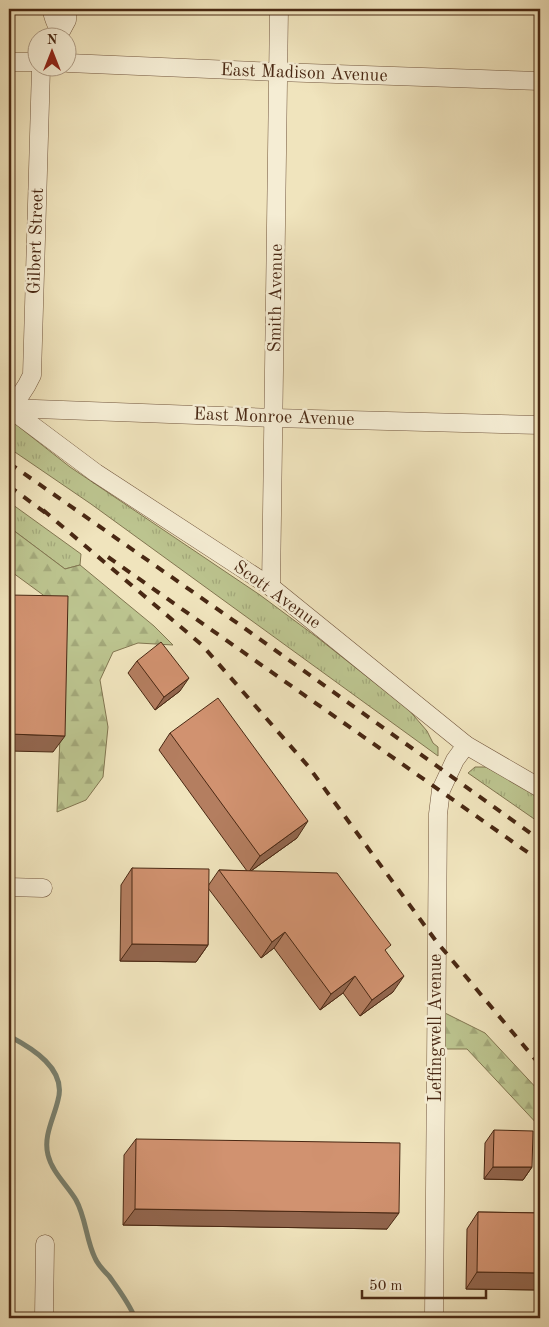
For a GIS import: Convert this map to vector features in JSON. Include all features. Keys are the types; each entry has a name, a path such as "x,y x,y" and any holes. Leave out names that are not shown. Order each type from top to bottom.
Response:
{"street":[{"path":"52,9 52,17 57,28"},
{"path":"63,28 67,20 67,9"},
{"name":"Smith Avenue","path":"271,587 279,9"},
{"path":"9,62 28,62"},
{"name":"East Madison Avenue","path":"78,63 540,81"},
{"name":"Gilbert Street","path":"9,408 25,390 32,375 41,78"},
{"name":"East Monroe Avenue","path":"9,408 274,418 540,425"},
{"name":"Scott Avenue","path":"9,408 96,473 271,587 466,745 540,788"},
{"name":"Leffingwell Avenue","path":"434,1318 438,814 441,790 455,760 466,745"},
{"path":"9,887 43,888"},
{"path":"44,1318 45,1244"}],"green space":[{"path":"9,419 70,467 260,595 318,638 408,709 438,747 438,756 91,504 9,448"},
{"path":"9,502 81,554 80,565 65,569 9,527"},
{"path":"9,527 65,569 80,565 154,626 173,645 138,643 113,652 100,680 108,727 103,777 86,800 57,812 65,611 9,570"},
{"path":"475,767 486,767 540,797 540,823 468,773"},
{"path":"445,1013 485,1033 540,1092 540,1127 467,1049 444,1049"}],"building":[{"path":"9,595 68,596 65,736 9,734"},
{"path":"161,642 189,678 164,697 137,661"},
{"path":"218,698 308,821 260,856 170,733"},
{"path":"132,868 209,869 208,945 132,944"},
{"path":"219,870 337,873 391,945 385,950 404,976 372,1000 355,976 331,994 285,932 272,942"},
{"path":"494,1130 533,1131 532,1167 493,1167"},
{"path":"136,1139 400,1143 399,1213 135,1209"},
{"path":"478,1212 540,1213 540,1273 477,1272"}],"waterway":[{"path":"9,1036 37,1053 53,1069 59,1089 47,1141 48,1155 56,1173 76,1200 96,1261 120,1291 135,1318"}],"railway":[{"path":"9,463 240,625 540,840"},
{"path":"9,486 47,514"},
{"path":"43,510 202,645 308,766 436,941 540,1065"},
{"path":"108,557 540,861"}]}
